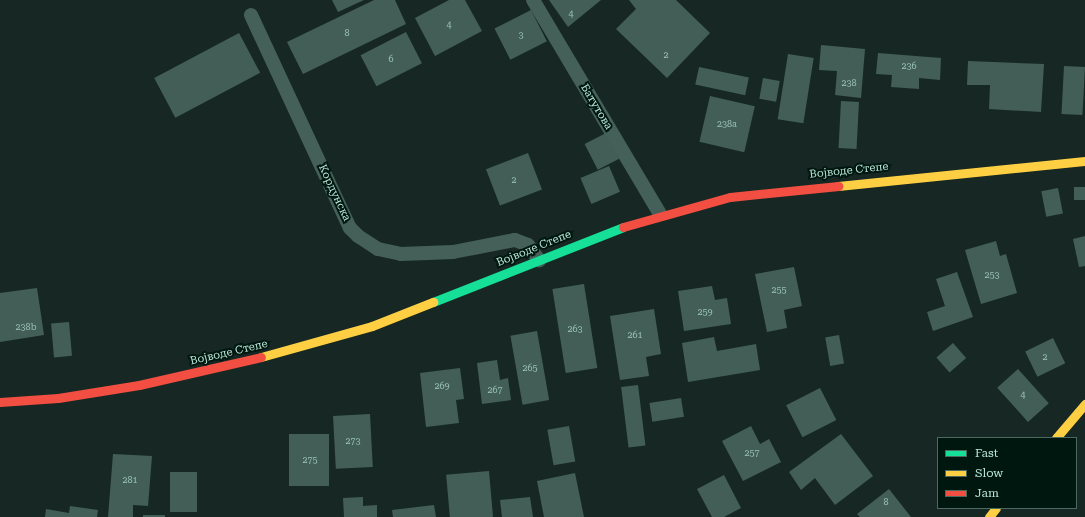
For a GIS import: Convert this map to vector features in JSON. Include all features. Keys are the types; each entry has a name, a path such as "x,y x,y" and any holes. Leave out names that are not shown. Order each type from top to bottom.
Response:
{"main road":[{"name":"Војводе Степе","path":"0,402 58,398 139,385 300,348 372,326 660,214 730,197 810,187 1085,160"},
{"path":"1057,437 1085,404"},
{"path":"989,517 995,509"}],"lane":[{"name":"Батутова","path":"533,0 660,214"},
{"name":"Кордунска","path":"251,15 350,228 358,236 378,249 401,254 453,252 515,240 528,245 539,260"}],"building":[{"path":"332,0 364,0 338,12"},
{"path":"374,0 395,0 406,24 303,74 287,42"},
{"path":"449,0 465,0 482,31 435,56 415,18"},
{"path":"549,0 601,0 568,27"},
{"path":"629,0 676,0 710,33 667,78 616,29 636,9"},
{"path":"531,10 547,41 510,60 494,29"},
{"path":"406,32 422,63 376,86 361,55"},
{"path":"239,33 260,73 175,118 154,78"},
{"path":"821,45 865,49 861,98 835,95 837,71 819,70"},
{"path":"878,53 941,58 940,80 919,78 919,89 891,87 892,75 876,74"},
{"path":"788,54 814,58 803,123 778,119"},
{"path":"968,61 1044,64 1041,112 989,109 990,85 967,85"},
{"path":"1064,66 1085,67 1082,115 1061,114"},
{"path":"699,67 749,78 745,95 695,85"},
{"path":"763,78 780,81 776,102 759,99"},
{"path":"710,96 755,106 744,152 699,142"},
{"path":"841,101 859,102 857,149 839,148"},
{"path":"606,133 619,159 598,170 585,144"},
{"path":"528,153 542,189 500,206 486,169"},
{"path":"609,166 620,192 591,204 580,178"},
{"path":"1074,187 1085,187 1085,200 1074,200"},
{"path":"1058,188 1063,214 1046,217 1041,191"},
{"path":"1085,236 1085,266 1079,267 1073,239"},
{"path":"996,241 1000,256 1006,254 1017,293 981,304 965,250"},
{"path":"794,267 802,306 784,310 787,328 767,332 755,274"},
{"path":"957,272 973,317 933,331 927,312 945,306 936,279"},
{"path":"584,284 597,368 566,373 552,289"},
{"path":"712,286 715,300 727,298 731,324 684,331 678,291"},
{"path":"37,288 44,335 0,342 0,293"},
{"path":"654,309 661,354 646,357 649,376 620,380 610,316"},
{"path":"69,322 72,356 54,357 51,324"},
{"path":"537,331 549,400 523,405 510,336"},
{"path":"839,335 844,364 830,366 825,337"},
{"path":"714,337 717,351 756,344 760,370 688,382 682,343"},
{"path":"1053,338 1065,363 1037,377 1025,352"},
{"path":"953,343 966,358 950,373 936,357"},
{"path":"497,360 500,380 508,378 511,400 482,404 477,363"},
{"path":"460,368 464,399 456,400 459,423 426,427 420,373"},
{"path":"1018,369 1049,403 1028,422 997,388"},
{"path":"638,385 645,446 629,448 621,387"},
{"path":"820,388 836,420 802,437 786,405"},
{"path":"681,398 684,417 652,422 649,403"},
{"path":"370,414 373,467 336,469 333,416"},
{"path":"569,426 575,461 554,465 547,430"},
{"path":"751,426 760,444 769,439 781,462 743,481 722,441"},
{"path":"289,434 329,434 329,486 289,486"},
{"path":"841,434 873,476 835,505 815,478 801,490 789,472"},
{"path":"113,454 152,456 148,506 133,505 133,517 108,517"},
{"path":"489,471 493,517 450,517 446,475"},
{"path":"170,472 197,472 197,512 170,512"},
{"path":"575,473 584,517 544,517 537,481"},
{"path":"724,475 741,508 724,517 712,517 697,489"},
{"path":"889,489 911,517 860,517 857,514"},
{"path":"363,497 363,506 377,505 377,517 344,517 343,498"},
{"path":"530,497 533,517 502,517 500,500"},
{"path":"434,505 436,517 393,517 392,510"},
{"path":"70,506 98,510 97,517 45,517 46,509 69,513"},
{"path":"143,515 165,515 165,517 143,517"}],"traffic: fast":[{"path":"433,302 623,227"}],"traffic: slow":[{"path":"838,186 1085,161"},
{"path":"261,357 372,326 433,302"},
{"path":"1057,437 1085,404"},
{"path":"989,517 995,509"}],"traffic: jam":[{"path":"623,227 730,197 838,186"},
{"path":"0,402 58,398 139,385 261,357"}]}
